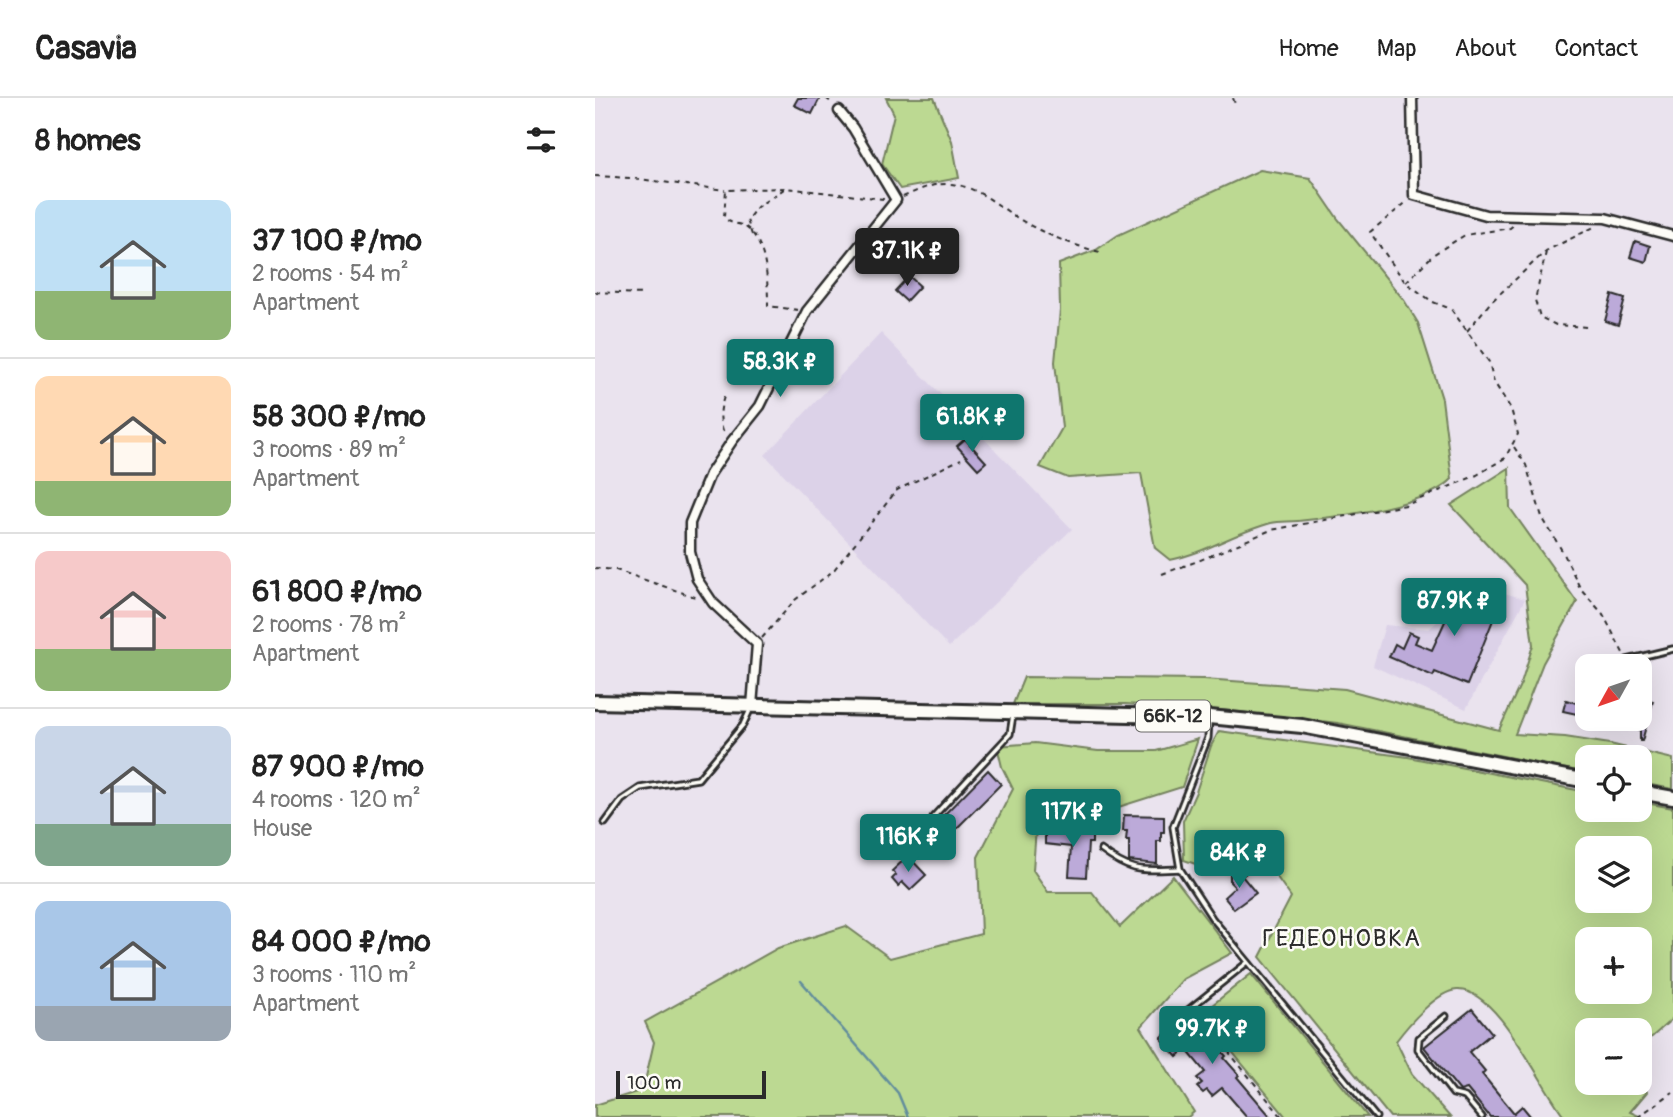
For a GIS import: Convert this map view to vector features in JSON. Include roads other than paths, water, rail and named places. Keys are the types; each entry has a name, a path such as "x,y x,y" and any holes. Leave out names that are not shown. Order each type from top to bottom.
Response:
{"main road":[{"name":"66К-12","path":"595,702 1209,717 1302,726 1575,779"},
{"path":"1652,794 1673,798"}],"street":[{"path":"1412,98 1414,195 1486,215 1605,218 1673,236"},
{"path":"752,706 757,644 713,603 697,579 690,552 690,523 710,474 760,406 807,311 896,200 853,128 839,111"}],"lane":[{"path":"1652,654 1673,649"},
{"path":"605,823 622,800 640,788 698,779 743,725 752,706"},
{"path":"933,817 1010,734 1014,713"},
{"path":"1209,717 1208,738 1173,827 1180,869 1212,918 1376,1117"},
{"path":"1101,850 1121,865 1137,871 1180,869"},
{"path":"1183,1014 1248,962"},
{"path":"1446,1016 1419,1038 1418,1049 1453,1094 1465,1097 1482,1117"}],"waterway":[{"path":"801,981 898,1093 908,1117"}],"district":[{"name":"ГЕДЕОНОВКА","path":"1342,938"}]}
